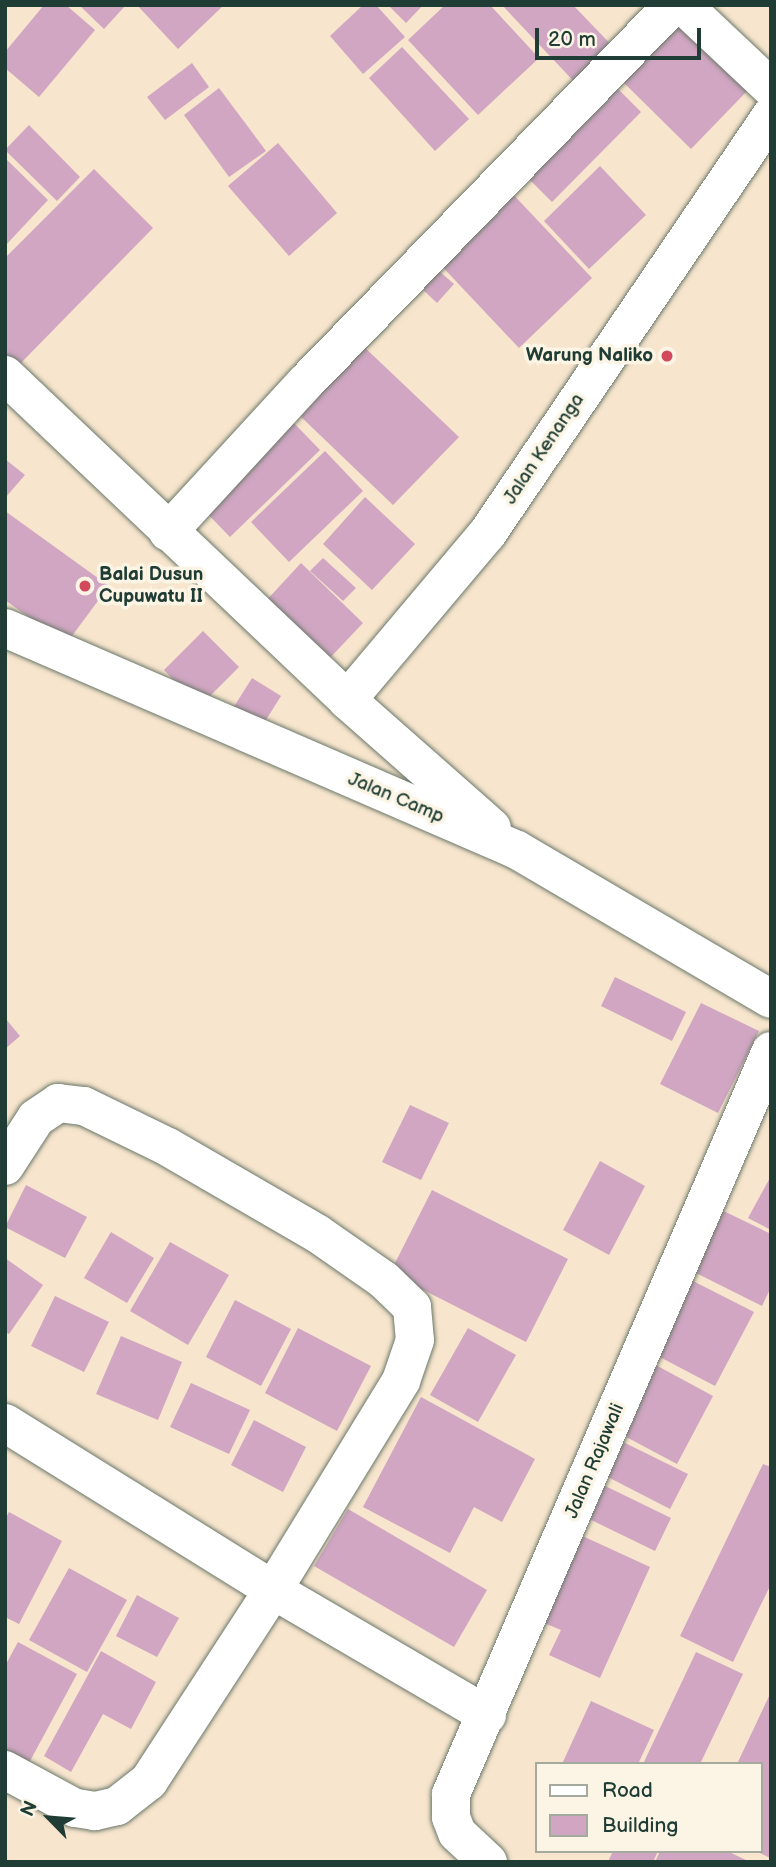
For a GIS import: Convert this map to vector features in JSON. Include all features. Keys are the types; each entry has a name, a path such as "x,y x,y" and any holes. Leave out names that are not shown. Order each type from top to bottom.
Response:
{"street":[{"path":"168,532 306,382 673,5"},
{"path":"683,5 771,88"},
{"name":"Jalan Kenanga","path":"347,700 486,534 771,116"},
{"path":"5,375 347,700 517,850"},
{"name":"Jalan Camp","path":"5,628 517,850 771,999"},
{"name":"Jalan Rajawali","path":"488,1862 457,1833 452,1816 451,1794 771,1051"},
{"path":"5,1166 36,1118 58,1103 84,1106 168,1147 318,1234 384,1280 412,1307 415,1340 401,1381 274,1590 149,1781 117,1806 95,1811 75,1808 5,1770"},
{"path":"5,1423 274,1590 487,1715"}],"building":[{"path":"44,5 66,5 95,30 39,97 5,68 5,52"},
{"path":"79,5 126,5 104,29"},
{"path":"137,5 224,5 178,49"},
{"path":"363,5 376,5 405,37 363,74 330,36"},
{"path":"388,5 423,5 406,23"},
{"path":"445,5 490,5 539,58 478,115 408,40"},
{"path":"502,5 573,5 619,53 581,89"},
{"path":"675,15 749,89 691,149 616,75"},
{"path":"402,47 469,119 435,151 369,78"},
{"path":"192,63 209,87 165,120 147,97"},
{"path":"609,80 641,112 552,202 521,171"},
{"path":"219,88 266,151 229,177 184,115"},
{"path":"29,125 80,177 57,201 5,150"},
{"path":"278,143 337,213 289,256 228,186"},
{"path":"5,158 48,200 5,246"},
{"path":"600,166 646,215 589,269 544,221"},
{"path":"94,169 153,228 18,366 5,353 5,258"},
{"path":"508,189 592,278 519,348 435,259"},
{"path":"432,265 454,284 437,303 416,283"},
{"path":"361,344 459,437 393,505 297,413"},
{"path":"290,419 320,450 230,537 200,506"},
{"path":"325,451 363,491 289,562 251,522"},
{"path":"5,459 25,475 5,498"},
{"path":"365,497 415,544 372,590 323,544"},
{"path":"5,511 109,586 66,644 5,600"},
{"path":"323,558 356,588 343,601 310,571"},
{"path":"301,563 363,623 327,661 264,603"},
{"path":"203,631 239,667 199,707 164,670"},
{"path":"252,678 281,696 259,731 230,713"},
{"path":"615,977 686,1012 672,1041 601,1006"},
{"path":"701,1003 759,1031 718,1113 660,1084"},
{"path":"5,1018 20,1036 5,1049"},
{"path":"410,1105 449,1123 421,1180 382,1162"},
{"path":"600,1161 645,1186 609,1255 563,1230"},
{"path":"771,1176 771,1230 748,1218"},
{"path":"26,1185 87,1217 65,1258 5,1227"},
{"path":"432,1190 568,1259 526,1342 390,1273"},
{"path":"711,1205 771,1234 771,1287 762,1306 682,1266"},
{"path":"111,1232 154,1258 127,1303 84,1278"},
{"path":"170,1242 229,1275 188,1345 130,1311"},
{"path":"5,1258 43,1285 9,1334 5,1332"},
{"path":"693,1281 754,1312 715,1386 656,1355"},
{"path":"55,1296 109,1322 84,1372 31,1346"},
{"path":"235,1300 291,1329 261,1386 206,1357"},
{"path":"298,1328 371,1366 337,1431 265,1393"},
{"path":"468,1328 516,1355 478,1422 430,1395"},
{"path":"121,1336 182,1362 158,1420 96,1394"},
{"path":"652,1363 713,1396 677,1464 615,1431"},
{"path":"191,1383 250,1410 229,1454 170,1427"},
{"path":"421,1397 535,1459 502,1522 474,1507 450,1553 363,1507"},
{"path":"254,1420 306,1447 283,1492 231,1465"},
{"path":"619,1440 688,1474 670,1509 602,1474"},
{"path":"763,1464 771,1467 771,1584 733,1662 680,1636"},
{"path":"597,1482 671,1518 655,1551 581,1515"},
{"path":"348,1509 487,1590 454,1647 314,1566"},
{"path":"9,1512 62,1541 19,1624 5,1617 5,1519"},
{"path":"576,1533 650,1567 600,1678 549,1655 561,1630 537,1620"},
{"path":"69,1568 127,1600 87,1672 29,1640"},
{"path":"137,1595 179,1618 157,1657 116,1636"},
{"path":"18,1642 77,1674 23,1774 5,1765 5,1666"},
{"path":"101,1651 156,1682 131,1729 103,1714 71,1772 44,1756"},
{"path":"696,1652 743,1674 701,1762 644,1762"},
{"path":"771,1692 770,1858 760,1853 762,1762 738,1762"},
{"path":"591,1701 654,1730 639,1762 563,1762"},
{"path":"612,1853 657,1853 653,1862 608,1862"},
{"path":"659,1853 731,1853 750,1862 655,1862"}],"place":[{"name":"Warung Naliko","path":"667,356"},
{"name":"Balai Dusun Cupuwatu II","path":"85,586"}]}
